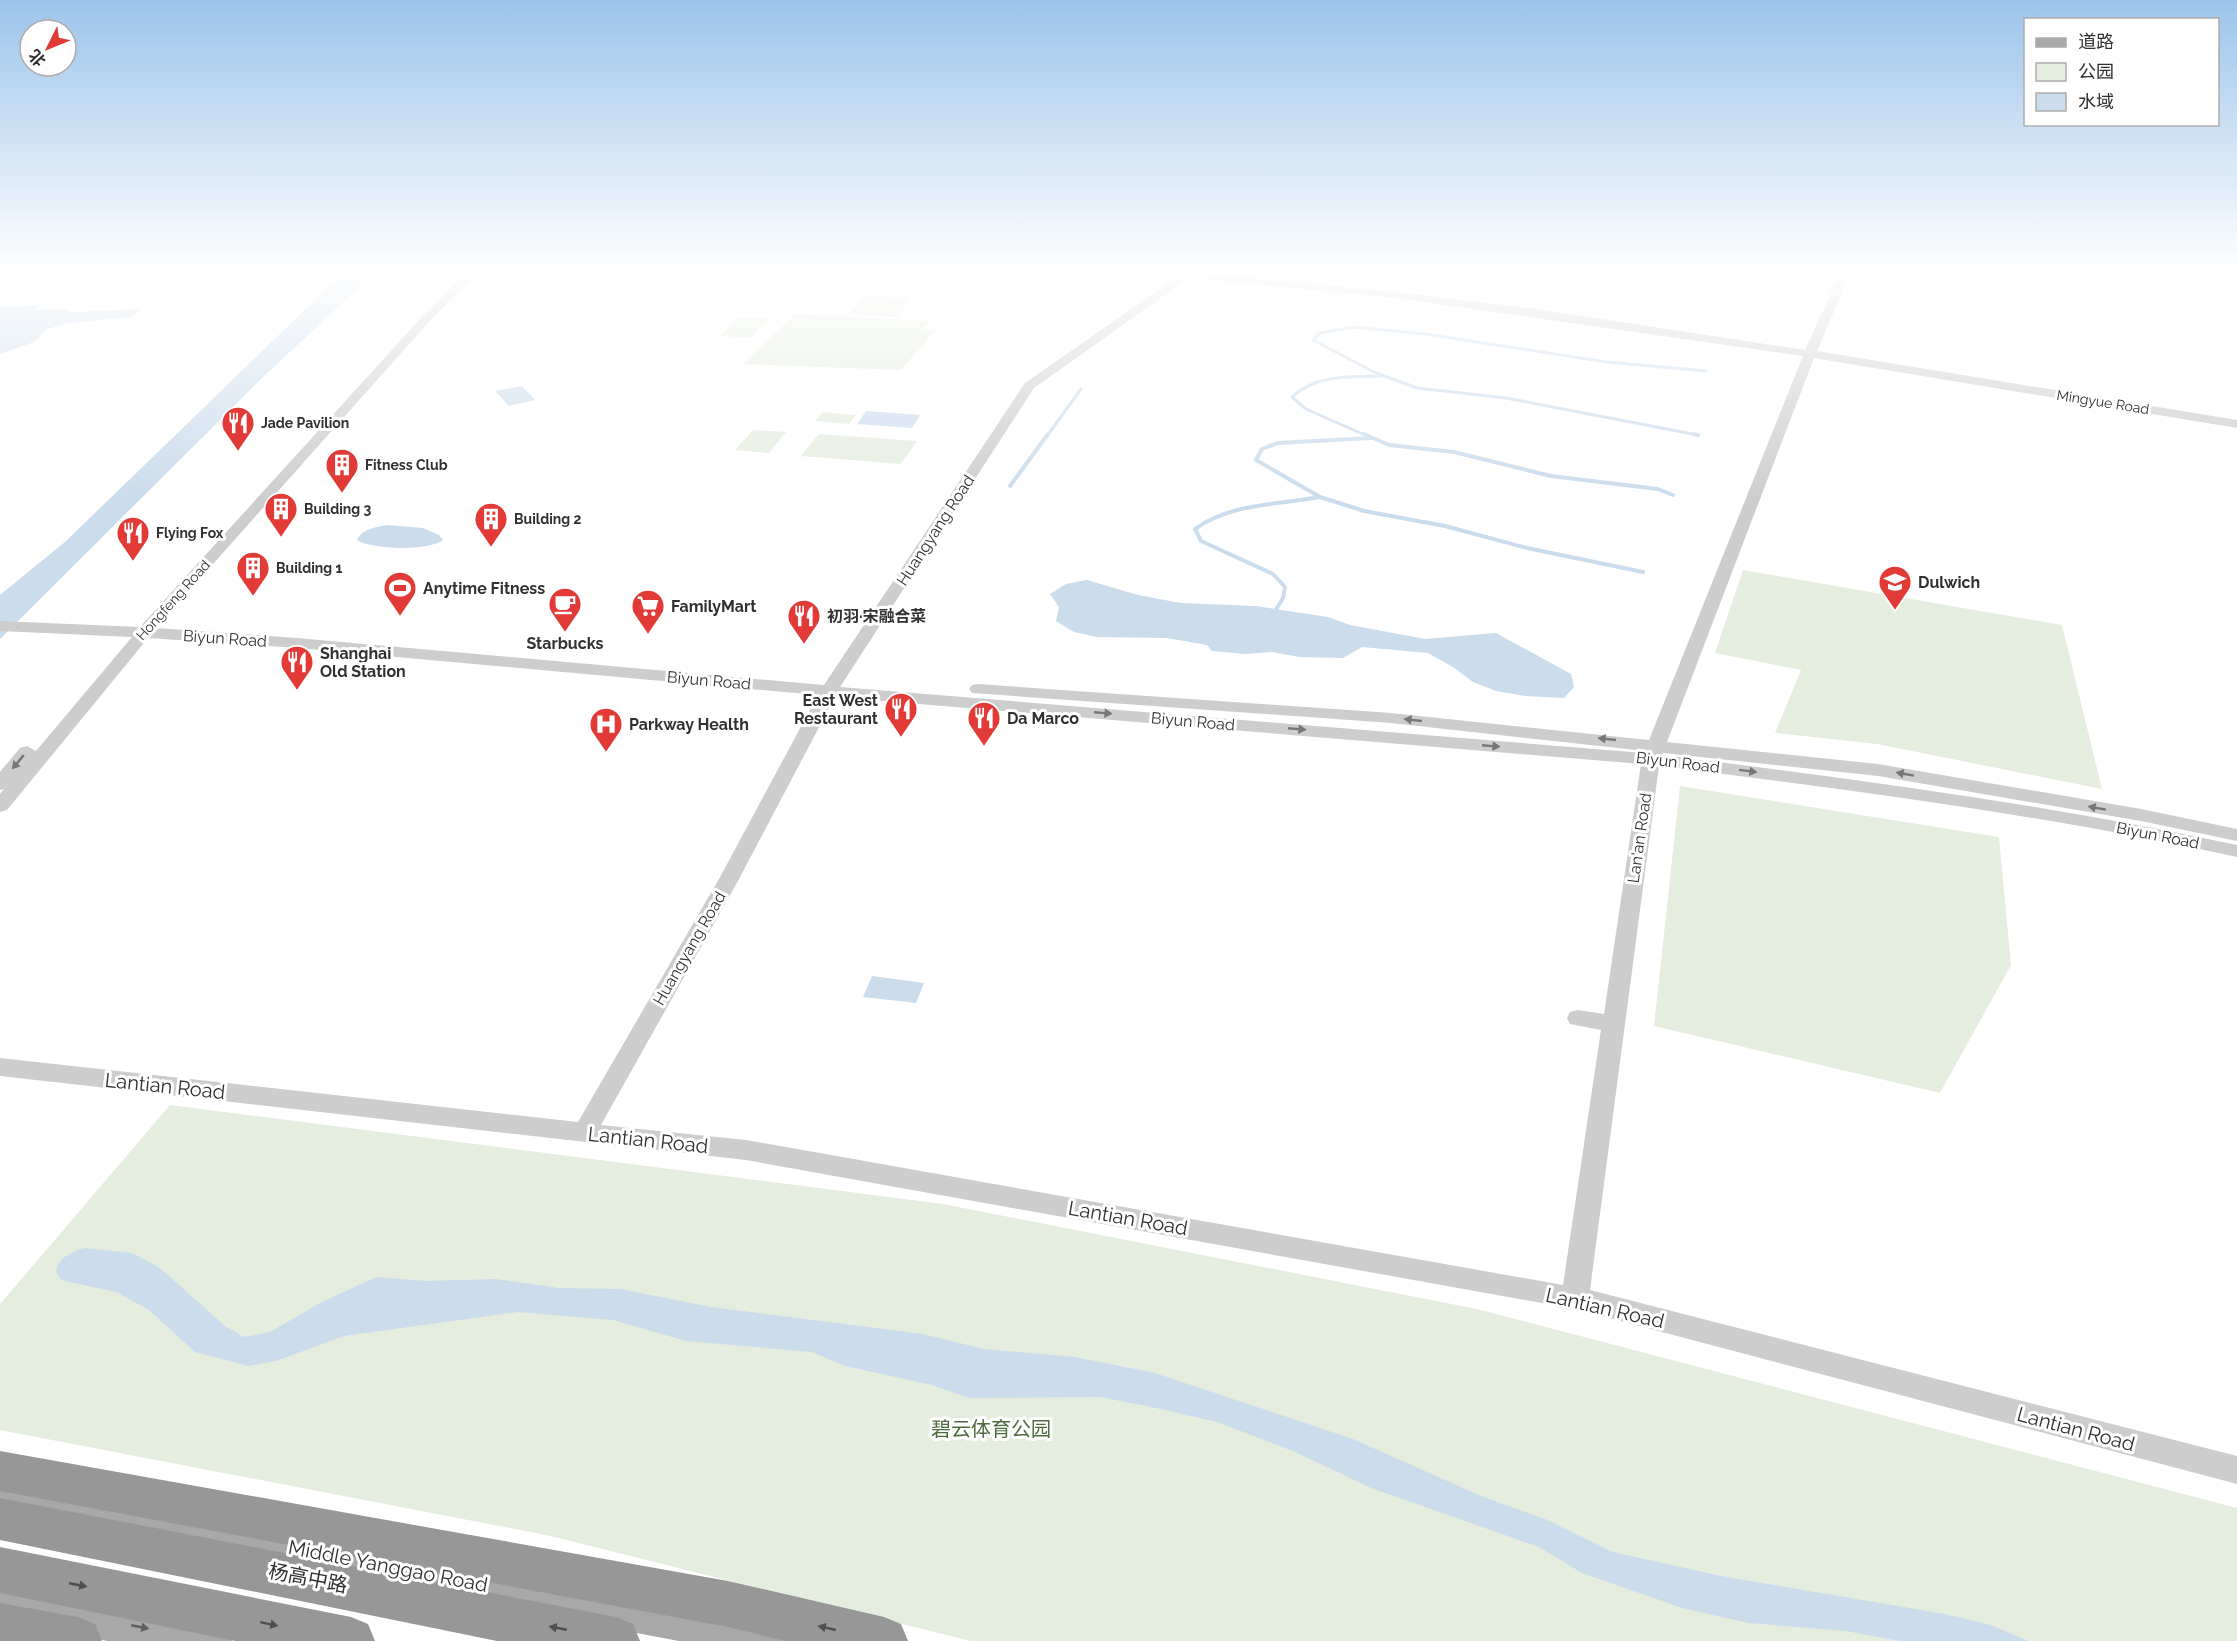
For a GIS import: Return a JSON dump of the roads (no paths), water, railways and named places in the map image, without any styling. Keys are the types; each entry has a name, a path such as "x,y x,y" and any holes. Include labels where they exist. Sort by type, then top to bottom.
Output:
{"highway":[{"path":"0,1471 728,1604 884,1641"},
{"name":"杨高中路","path":"0,1519 206,1557 616,1641"},
{"path":"0,1570 351,1641"},
{"path":"0,1627 78,1641"}],"main road":[{"name":"Middle Yanggao Road","path":"0,1494 728,1629 775,1641"},
{"path":"0,1598 212,1641"}],"street":[{"name":"Hongfeng Road","path":"0,784 392,346"},
{"name":"Hongfeng Road","path":"0,806 142,626 401,346"},
{"name":"Huangyang Road","path":"584,1133 729,879 833,685 1029,387 1088,346"},
{"name":"Mingyue Road","path":"1767,346 2237,417"},
{"name":"Lan'an Road","path":"1575,1298 1654,751 1814,346"},
{"name":"Mingyue Road","path":"1811,352 2237,424"},
{"path":"0,614 142,626"},
{"path":"0,626 142,626"},
{"name":"Biyun Road","path":"142,626 309,644 1878,770 2141,815 2237,836"},
{"name":"Biyun Road","path":"1654,751 2145,831 2237,851"},
{"path":"1578,1018 1613,1024"},
{"name":"Lantian Road","path":"0,1067 746,1150 1575,1298 2237,1470"}],"water":[{"path":"0,346 24,346 0,354"},
{"path":"268,346 297,346 0,639 0,595 65,542"},
{"path":"522,386 535,400 509,406 495,391"},
{"path":"866,411 920,415 912,428 857,424"},
{"path":"387,525 423,528 439,535 443,540 426,546 400,548 375,546 357,540 366,531"},
{"path":"1087,580 1138,595 1181,603 1256,606 1328,617 1350,625 1425,639 1496,633 1571,674 1574,687 1564,698 1525,696 1496,691 1473,682 1428,653 1362,647 1343,658 1299,657 1272,652 1245,654 1212,651 1207,645 1167,638 1097,637 1074,632 1056,621 1059,607 1050,594 1066,584"},
{"path":"872,976 924,983 916,1003 863,997"},
{"path":"84,1248 132,1253 160,1268 225,1326 244,1337 270,1332 320,1303 376,1277 427,1281 495,1279 559,1288 620,1289 711,1307 923,1334 984,1349 1075,1357 1155,1373 1353,1439 1481,1496 1545,1519 1613,1552 1726,1577 1945,1614 1991,1625 2028,1641 1900,1641 1846,1631 1749,1623 1682,1608 1582,1573 1539,1547 1371,1488 1293,1451 1217,1422 1100,1397 969,1398 932,1385 845,1366 812,1352 686,1341 613,1320 518,1312 344,1336 276,1361 248,1366 195,1352 149,1310 116,1292 61,1280 56,1272 62,1259"}],"waterway":[{"path":"1324,346 1374,372 1417,388 1506,398 1698,435 1693,434"},
{"path":"1500,346 1607,362 1706,371"},
{"path":"1367,436 1306,409 1292,397 1312,384 1334,378 1382,376"},
{"path":"1047,436 1081,389"},
{"path":"1010,486 1048,434"},
{"path":"1364,434 1389,445 1454,452 1551,476 1658,489 1673,495"},
{"path":"1320,497 1256,460 1262,449 1278,443 1371,438"},
{"path":"1275,611 1283,598 1285,587 1273,574 1201,541 1195,529 1209,520 1239,510 1320,497"},
{"path":"1320,497 1364,511 1445,526 1527,548 1643,572"}],"place":[{"name":"Jade Pavilion","path":"238,452"},
{"name":"Fitness Club","path":"342,494"},
{"name":"Building 3","path":"281,538"},
{"name":"Building 2","path":"491,548"},
{"name":"Flying Fox","path":"133,562"},
{"name":"Building 1","path":"253,597"},
{"name":"Dulwich","path":"1895,611"},
{"name":"Anytime Fitness","path":"400,617"},
{"name":"Starbucks","path":"565,633"},
{"name":"FamilyMart","path":"648,635"},
{"name":"初羽·宋融合菜","path":"804,645"},
{"name":"Shanghai Old Station","path":"297,691"},
{"name":"East West Restaurant","path":"901,738"},
{"name":"Da Marco","path":"984,747"},
{"name":"Parkway Health","path":"606,753"}],"park label":[{"name":"碧云体育公园","path":"991,1429"}]}
